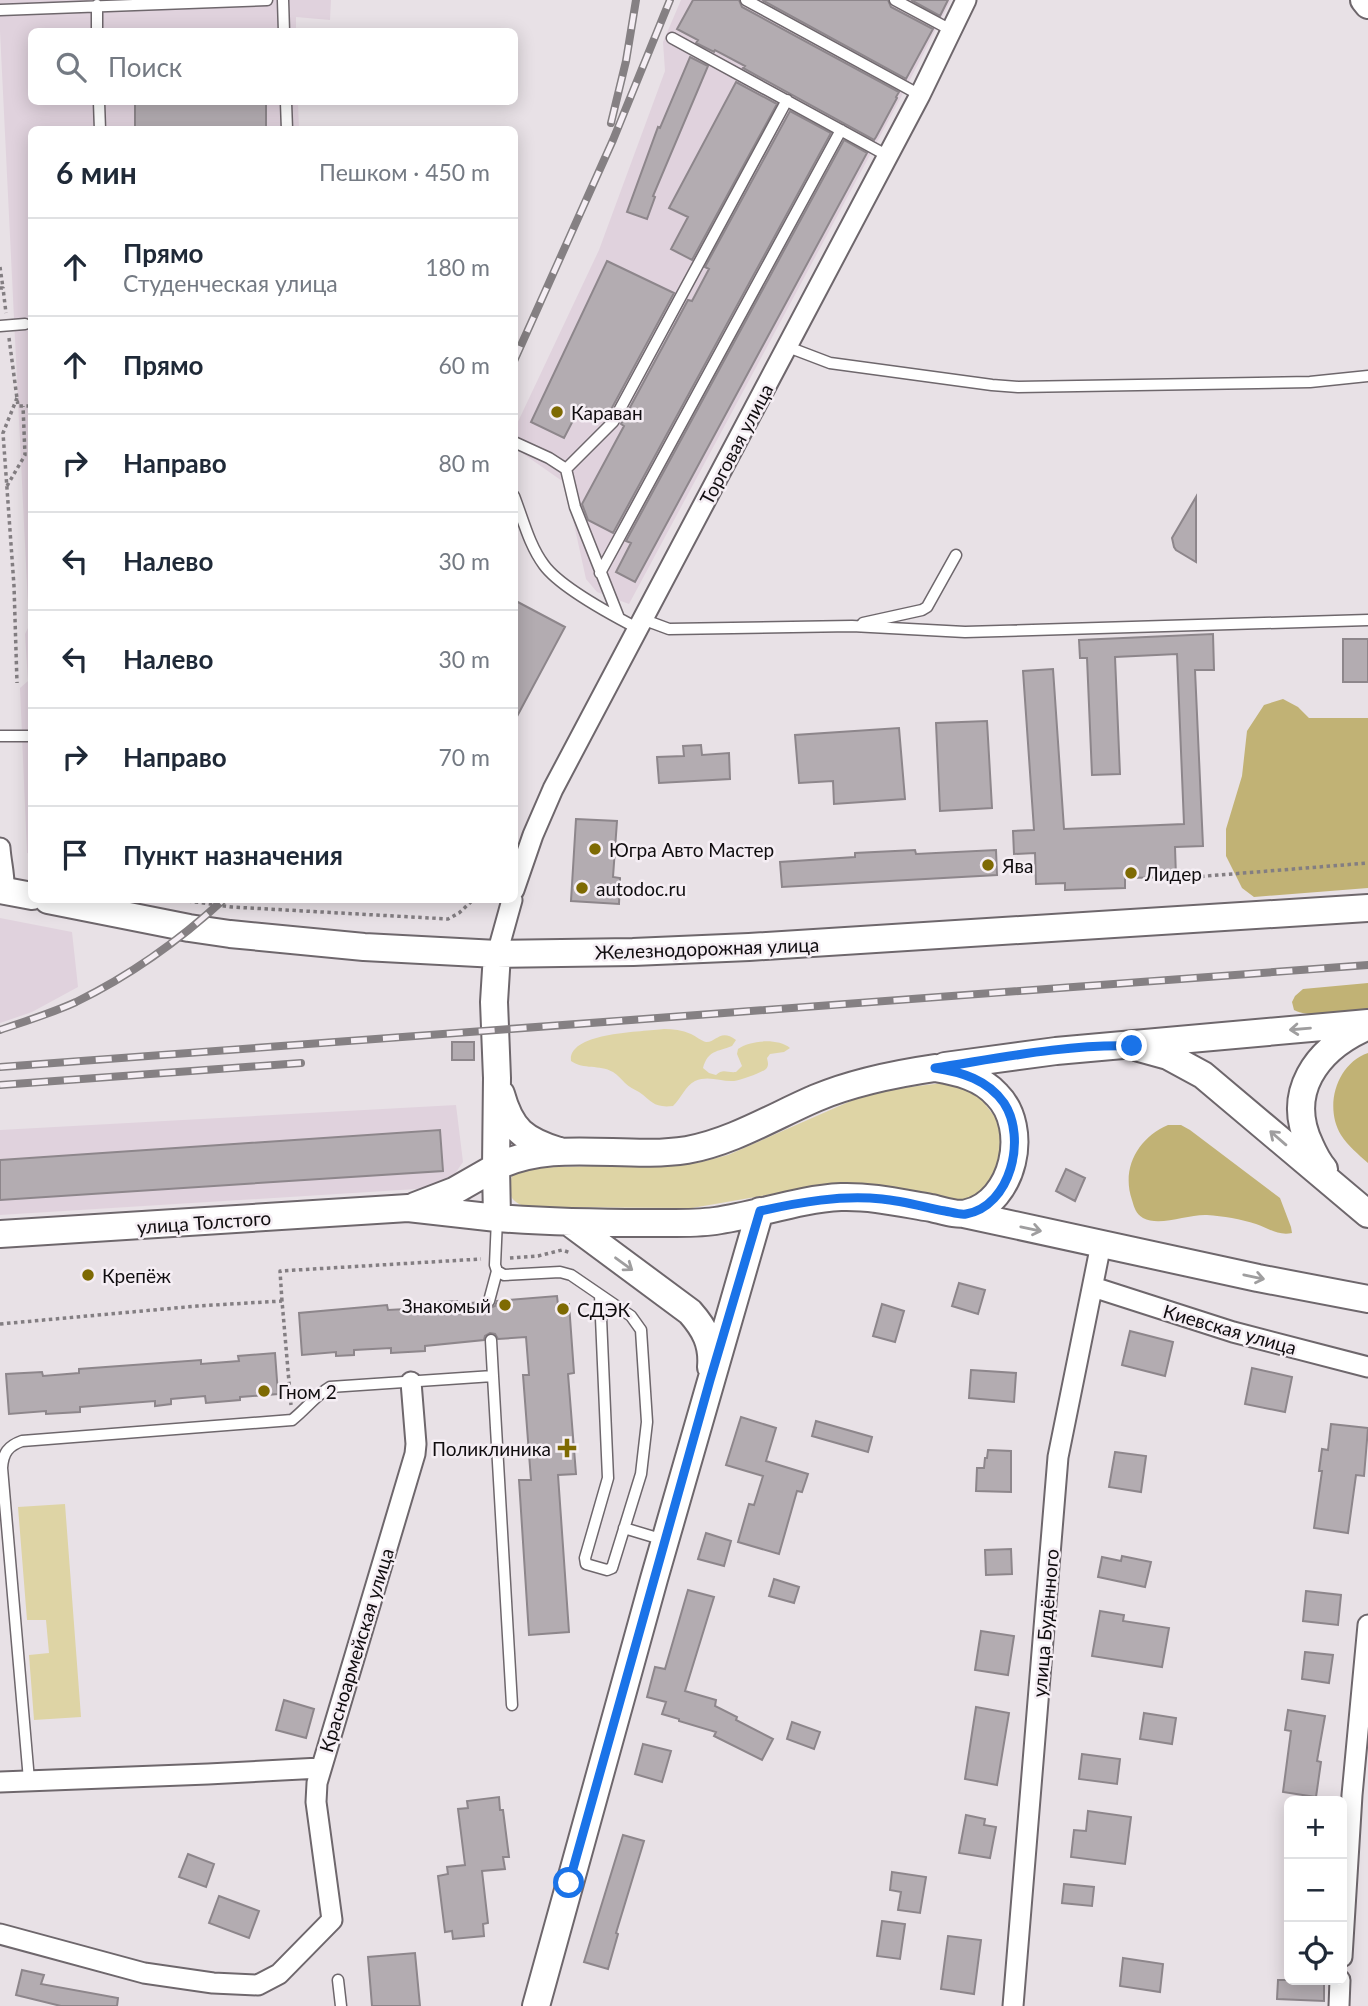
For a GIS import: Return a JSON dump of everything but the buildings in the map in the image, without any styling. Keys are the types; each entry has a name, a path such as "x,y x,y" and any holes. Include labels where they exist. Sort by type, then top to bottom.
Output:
{"street":[{"name":"Торговая улица","path":"518,879 542,812 920,95 966,0"},
{"path":"1364,0 1368,5"},
{"path":"0,848 1,866 5,875 2,890 28,895"},
{"name":"Железнодорожная улица","path":"63,903 189,928 242,935 364,947 497,954 749,947 1368,908"},
{"path":"497,1218 494,1002 497,954 511,903"},
{"path":"408,1208 454,1191 518,1158 564,1152 659,1152 708,1145 841,1088 893,1074 1111,1046 1368,1025"},
{"path":"1360,1208 1318,1163 1306,1136 1300,1112 1302,1093 1321,1058 1335,1044 1368,1025"},
{"path":"1111,1046 1149,1050 1185,1064 1203,1075 1360,1208"},
{"path":"935,1068 972,1077 988,1086 999,1097 1013,1121 1013,1153 1005,1182 989,1203 964,1214"},
{"path":"497,1078 506,1111 513,1123 537,1144 564,1152"},
{"path":"408,1208 570,1223 679,1223 715,1221 800,1202 841,1197 883,1199 1368,1299"},
{"name":"улица Толстого","path":"0,1234 408,1208"},
{"path":"536,2006 710,1380 760,1211"},
{"path":"570,1223 690,1312 709,1341 712,1356 710,1380"},
{"name":"улица Будённого","path":"1013,2006 1058,1457 1101,1244"},
{"name":"Киевская улица","path":"1093,1287 1233,1332 1368,1367"},
{"name":"Красноармейская улица","path":"0,1934 144,1973 213,1983 258,1985 279,1974 332,1920 316,1802 317,1783 415,1454 411,1382"},
{"path":"1344,1922 1352,1795 1368,1625"},
{"path":"0,1783 320,1768"},
{"path":"1339,2006 1340,1985"}],"lane":[{"path":"0,10 267,0"},
{"path":"283,0 284,28"},
{"path":"746,0 920,95"},
{"path":"895,0 951,30"},
{"path":"97,5 97,28"},
{"path":"672,38 888,156"},
{"path":"566,469 613,422 787,100"},
{"path":"99,105 100,126"},
{"path":"286,105 287,126"},
{"path":"600,573 841,130"},
{"path":"4,326 25,324"},
{"path":"788,347 830,363 1018,387 1310,382 1368,376"},
{"path":"518,444 566,469 575,507 619,618"},
{"path":"518,507 532,545 544,566 564,585 619,618 669,629 852,626 965,632 1368,620"},
{"path":"852,626 927,607 956,555"},
{"path":"0,736 28,736"},
{"path":"489,1301 497,1271 497,1218"},
{"path":"497,1271 504,1275 560,1272 571,1275 631,1315 641,1330 647,1422 641,1474 612,1567 607,1570 586,1564 584,1558 608,1478 600,1295"},
{"path":"491,1340 512,1705"},
{"path":"29,1780 2,1468 3,1455 12,1445 22,1441 292,1420 330,1387 493,1376"},
{"path":"624,1528 665,1540"},
{"path":"338,1980 341,2006"}],"path":[{"path":"0,267 4,326 18,406 28,406"},
{"path":"17,398 3,433 14,586 17,683"},
{"path":"6,488 25,455 23,406"},
{"path":"1194,877 1368,863"},
{"path":"203,903 448,919 470,903"},
{"path":"292,1420 280,1270 538,1256 562,1250 579,1260"},
{"path":"0,1324 282,1301"}],"shaded area":[{"path":"0,0 331,0 330,20 296,17 296,28 28,28 28,105 298,105 299,126 28,126 28,605"},
{"path":"681,0 951,0 629,604 597,592 586,579 565,483 518,450 518,422 599,250 665,71 663,42"},
{"path":"28,628 28,681 25,634"},
{"path":"28,681 28,853 27,853 20,688"},
{"path":"1283,699 1298,707 1309,718 1368,718 1368,888 1254,897 1242,888 1226,856 1226,829 1242,776 1247,731 1264,705"},
{"path":"0,918 72,932 78,987 32,1012 0,1023"},
{"path":"1368,983 1368,1011 1320,1015 1294,1010 1292,1002 1303,989"},
{"path":"664,1029 684,1032 706,1042 726,1035 736,1040 732,1046 714,1052 708,1058 703,1068 716,1075 723,1071 736,1072 742,1066 737,1054 738,1049 743,1046 764,1041 790,1048 784,1052 770,1054 766,1069 746,1078 734,1081 695,1081 673,1106 654,1104 613,1072 571,1061 573,1051 593,1039"},
{"path":"1368,1053 1368,1163 1341,1135 1336,1124 1334,1100 1341,1076 1357,1059"},
{"path":"944,1083 978,1095 998,1121 1001,1142 997,1168 987,1187 967,1199 891,1187 857,1185 801,1189 692,1208 528,1207 516,1202 511,1195 513,1173 525,1168 697,1163 728,1155 853,1100 892,1089"},
{"path":"456,1105 463,1162 452,1178 432,1188 0,1215 0,1130"},
{"path":"1168,1125 1181,1125 1190,1130 1280,1198 1292,1233 1278,1233 1250,1222 1219,1216 1199,1215 1166,1221 1143,1218 1135,1208 1129,1188 1131,1166 1135,1155 1148,1138"},
{"path":"65,1504 81,1717 34,1720 29,1655 49,1653 46,1620 27,1620 18,1507"}],"railway":[{"path":"611,123 626,61 636,0"},
{"path":"518,352 613,140 670,0"},
{"path":"0,1030 67,1006 96,992 172,943 219,903"},
{"path":"0,1067 1368,965"},
{"path":"0,1085 301,1063"}],"place":[{"name":"Караван","path":"557,412"},
{"name":"Югра Авто Мастер","path":"595,849"},
{"name":"Ява","path":"988,865"},
{"name":"Лидер","path":"1131,873"},
{"name":"autodoc.ru","path":"582,888"},
{"name":"Крепёж","path":"88,1275"},
{"name":"Знакомый","path":"505,1305"},
{"name":"СДЭК","path":"563,1309"},
{"name":"Гном 2","path":"264,1391"},
{"name":"Поликлиника","path":"567,1448"}],"route":[{"path":"569,1883 760,1211 841,1197 883,1199 964,1214 981,1208 997,1195 1011,1166 1013,1121 1007,1108 988,1086 972,1077 935,1068 1056,1051 1132,1046"}]}
